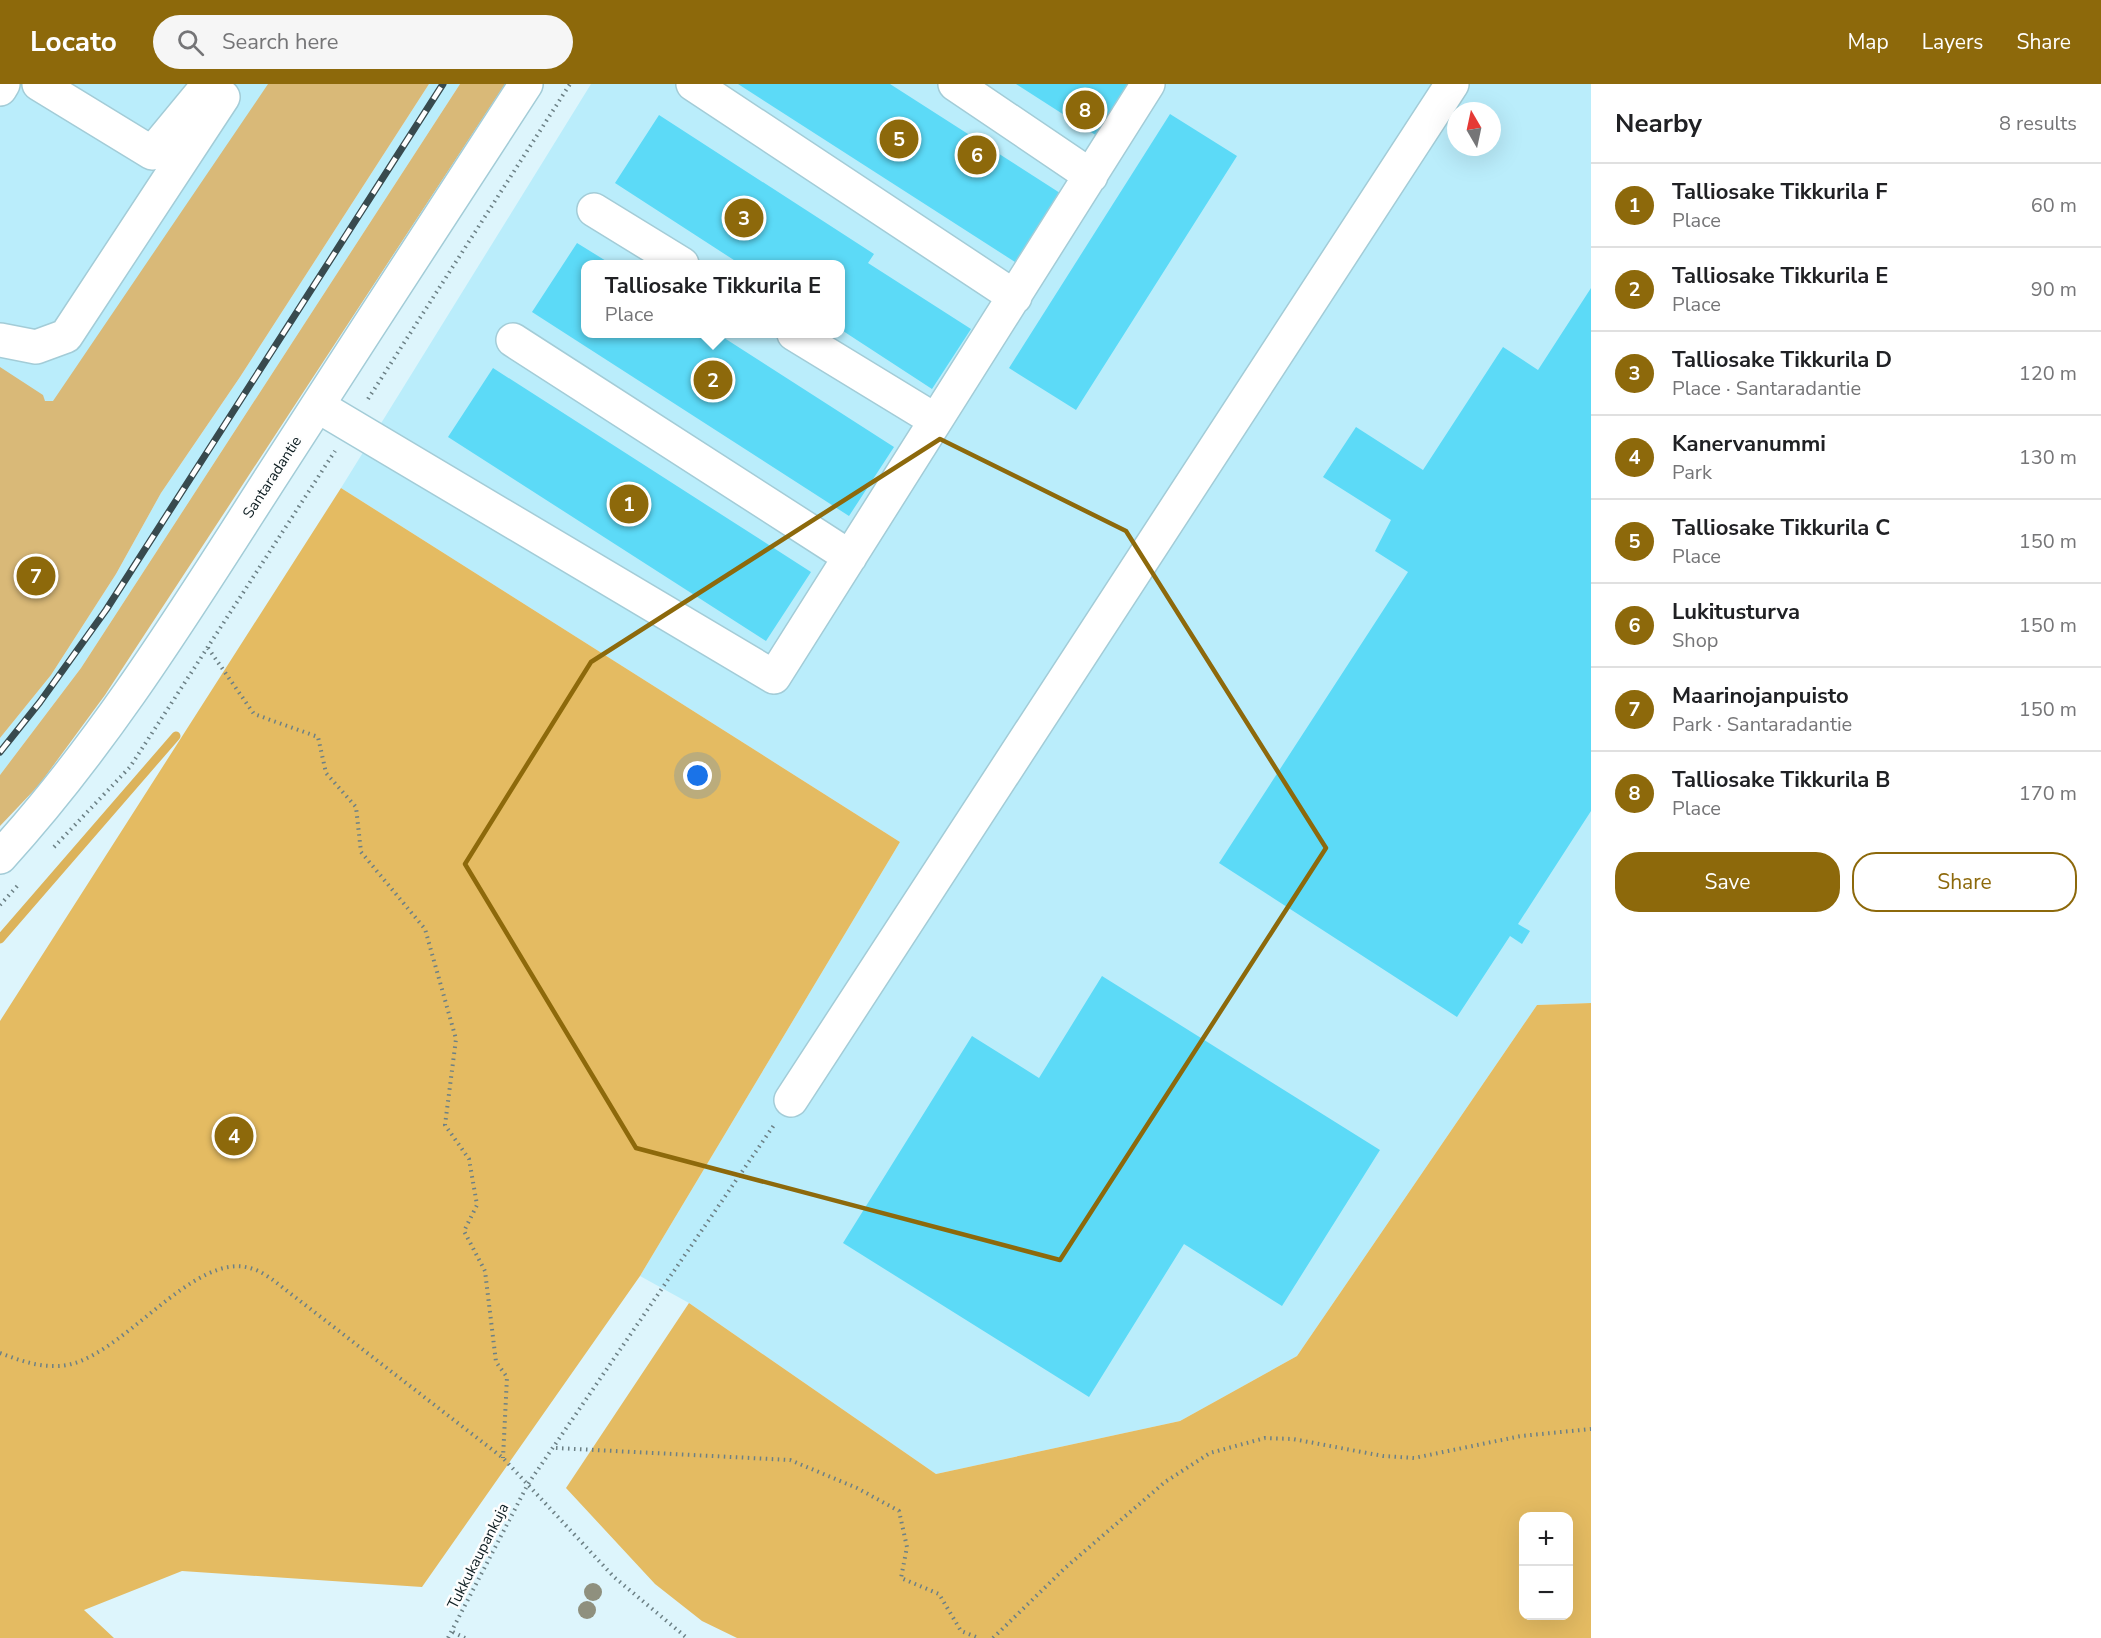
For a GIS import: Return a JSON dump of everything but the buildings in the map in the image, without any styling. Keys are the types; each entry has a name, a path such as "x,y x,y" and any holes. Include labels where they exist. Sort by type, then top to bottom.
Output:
{"street":[{"path":"0,89 3,84"},
{"path":"39,84 152,153 216,91"},
{"name":"Santaradantie","path":"0,857 40,814 102,735 189,606 525,84"},
{"path":"693,84 1015,297"},
{"path":"955,84 1091,176"},
{"path":"318,406 774,677 1148,84"},
{"path":"791,1100 1452,84"},
{"path":"0,340 36,347 66,336 216,91"},
{"path":"594,210 675,260"},
{"path":"802,338 935,420"},
{"path":"513,340 850,557"}],"path":[{"path":"49,853 130,767 570,84"},
{"path":"208,648 254,714 318,737 326,773 356,807 361,852 425,929 456,1039 445,1125 469,1159 477,1205 464,1231 484,1271 496,1362 507,1377 503,1458"},
{"path":"0,905 24,879"},
{"name":"Tukkukaupankuja","path":"448,1638 528,1484 555,1448 791,1100"},
{"path":"0,1353 29,1364 59,1367 90,1358 197,1279 227,1268 252,1268 273,1280 503,1458 614,1577 687,1638"},
{"path":"993,1638 1065,1568 1165,1482 1210,1453 1265,1438 1293,1439 1383,1456 1414,1458 1521,1436 1591,1429"},
{"path":"555,1448 790,1460 857,1488 899,1511 907,1547 901,1578 939,1594 962,1631 979,1638"},
{"path":"453,1632 465,1638"}],"highlighted area":[{"path":"940,439 1126,531 1326,848 1060,1260 636,1148 465,864 591,662"}],"shaded area":[{"path":"0,84 288,84 47,433 0,401"},
{"path":"268,84 429,84 240,377 161,493 116,574 51,675 0,738 0,367 43,395 45,401 53,401"},
{"path":"429,84 460,84 81,668 0,775 0,738 51,675 116,574 161,493 240,377"},
{"path":"460,84 505,84 105,695 39,785 0,826 0,775 81,668"},
{"path":"591,84 1591,84 1591,1003 1537,1005 1297,1356 1180,1421 936,1474 689,1303 640,1276 900,842 341,488"},
{"path":"341,488 900,842 640,1276 422,1587 182,1571 84,1610 114,1638 0,1638 0,1021"},
{"path":"1591,1003 1591,1638 737,1638 702,1621 655,1584 566,1488 689,1303 936,1474 1180,1421 1297,1356 1537,1005"}],"waterway":[{"path":"0,939 176,736"}],"railway":[{"path":"0,752 40,702 106,610 443,84"}],"place":[{"name":"Talliosake Tikkurila B","path":"1085,110"},
{"name":"Talliosake Tikkurila C","path":"899,139"},
{"name":"Lukitusturva","path":"977,155"},
{"name":"Talliosake Tikkurila D","path":"744,218"},
{"name":"Talliosake Tikkurila E","path":"713,380"},
{"name":"Talliosake Tikkurila F","path":"629,504"},
{"name":"Maarinojanpuisto","path":"36,576"},
{"name":"Kanervanummi","path":"234,1136"}]}
